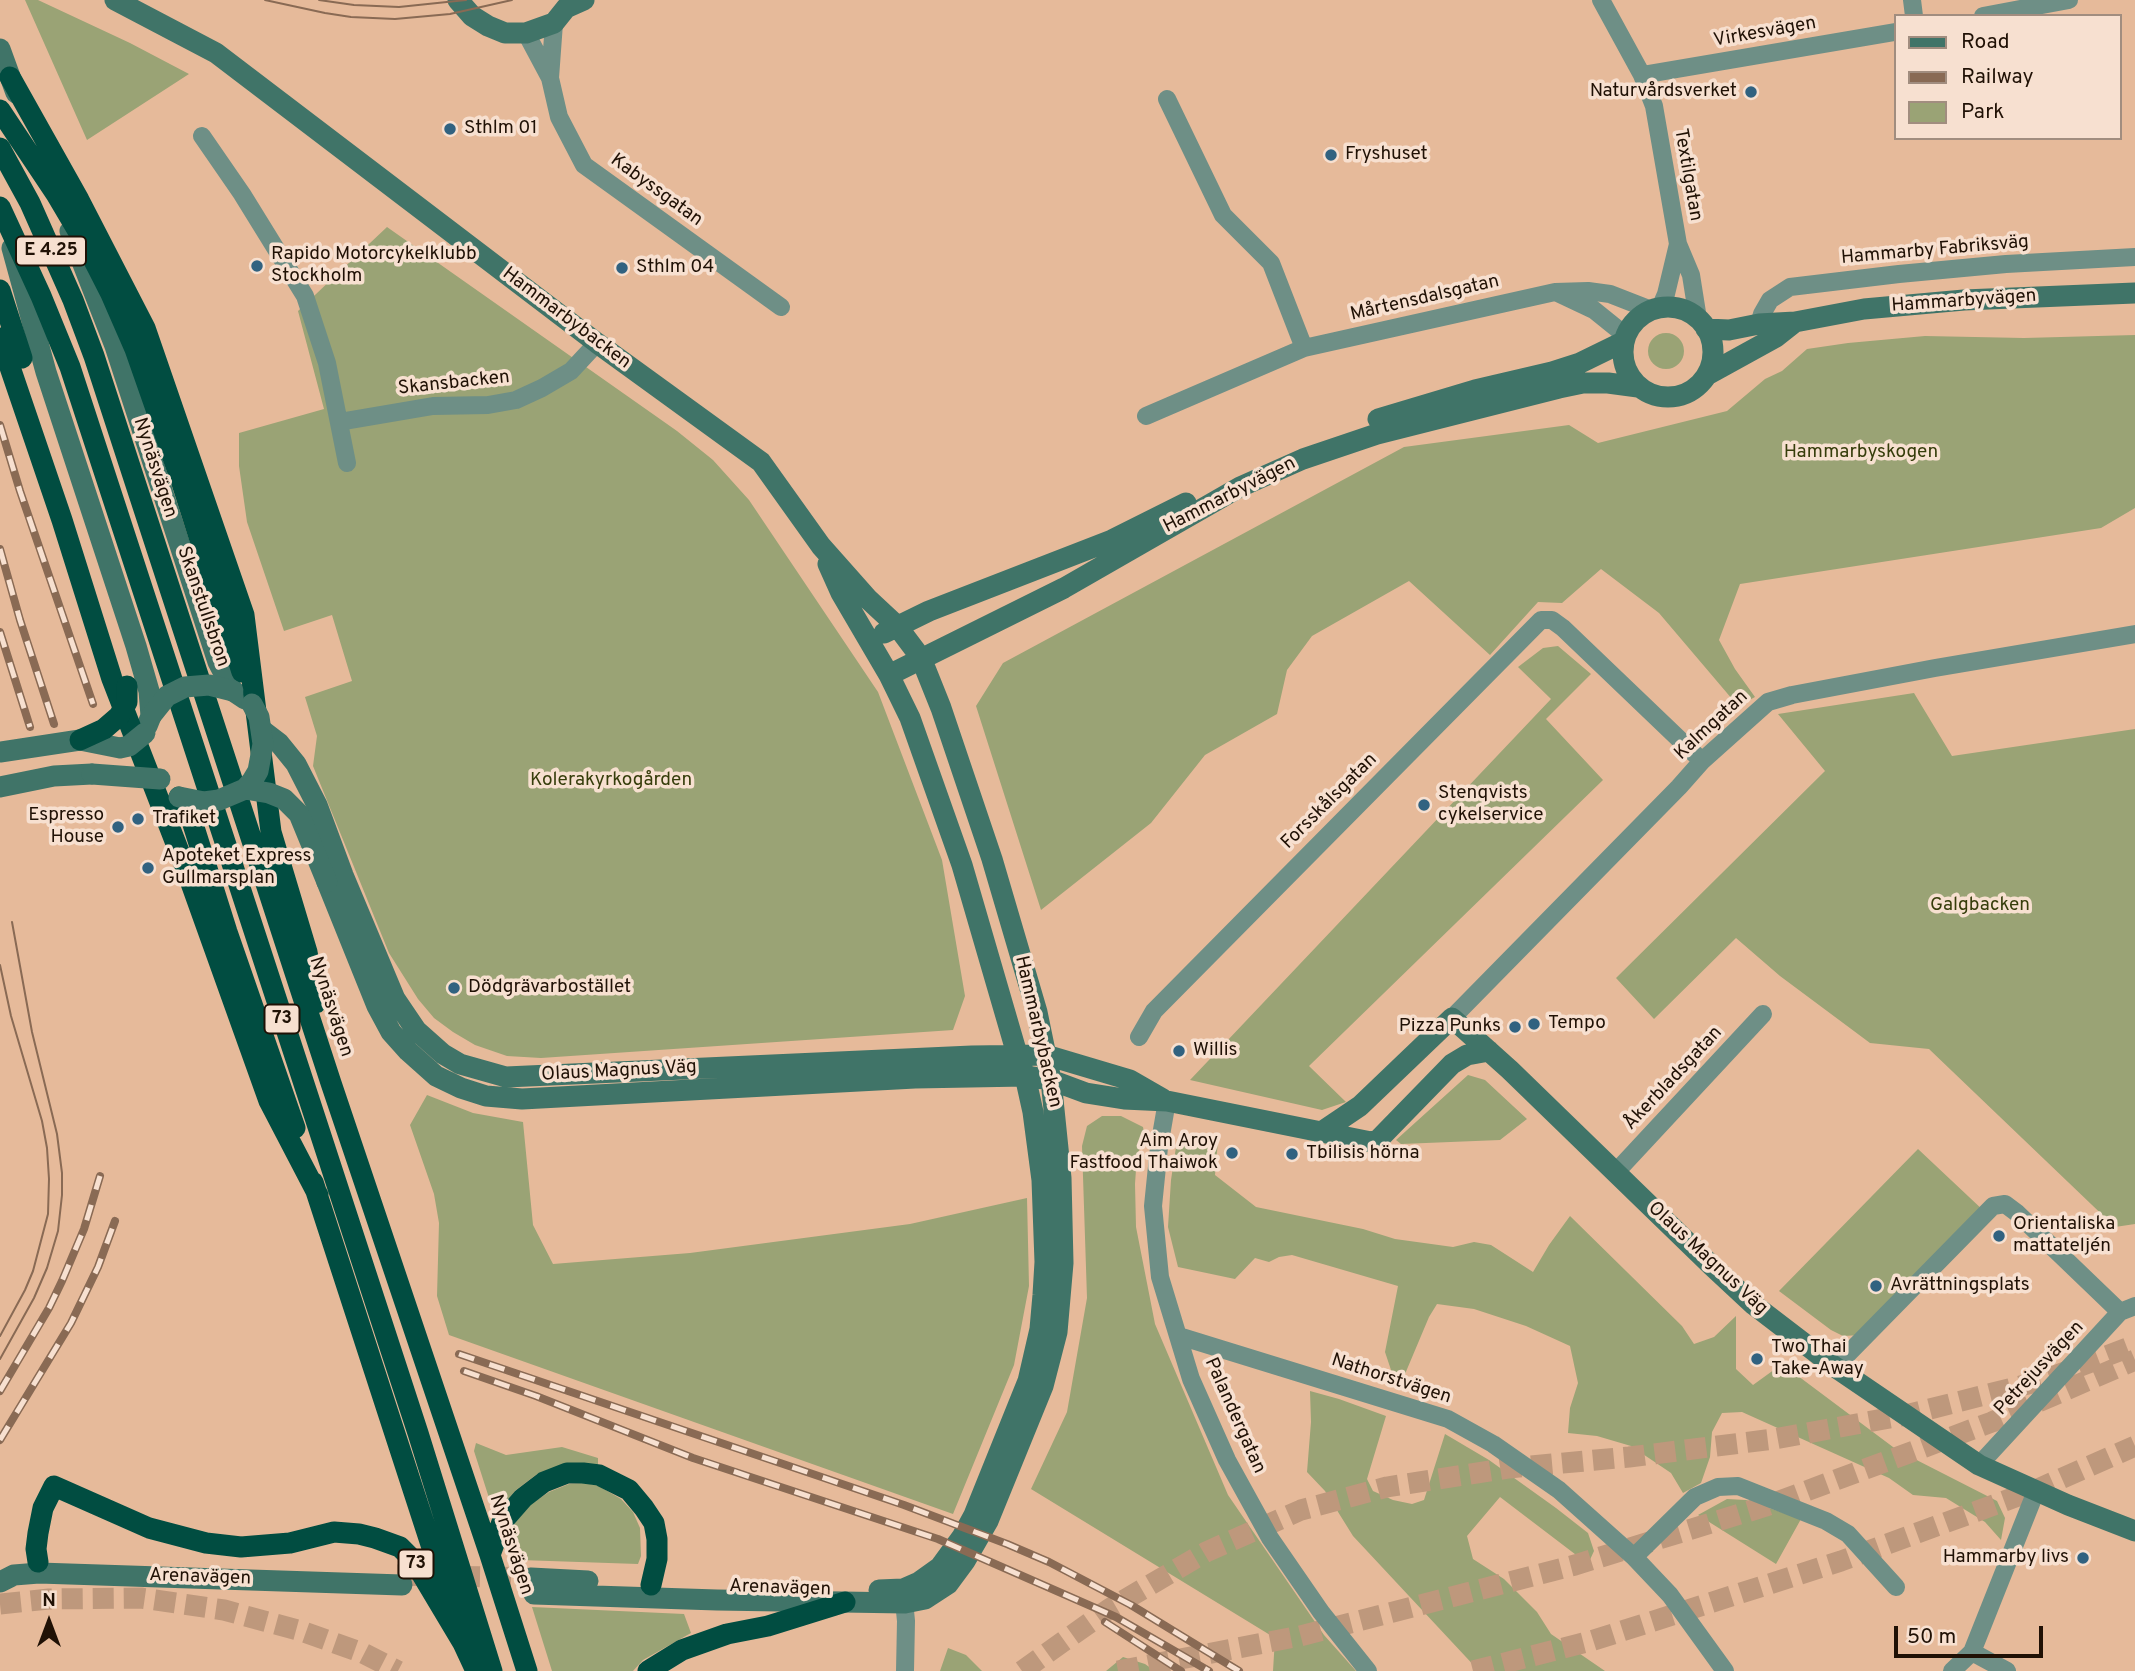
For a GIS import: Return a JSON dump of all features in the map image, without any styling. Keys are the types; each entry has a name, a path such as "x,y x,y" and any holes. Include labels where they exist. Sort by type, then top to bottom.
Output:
{"highway":[{"path":"10,77 79,200 145,328 244,615 271,832 307,952 331,1083"},
{"path":"0,110 85,243 135,349 182,483 252,704"},
{"name":"E 4.25","path":"0,148 30,203 73,300 94,356"},
{"name":"E 4.25","path":"0,205 70,367"},
{"path":"0,290 127,686 127,702 119,716 104,729 80,740"},
{"path":"0,338 62,520 112,679 187,872 269,1101 318,1195"},
{"name":"Nynäsvägen","path":"94,356 331,1083 527,1671"},
{"name":"73","path":"70,367 418,1433 492,1671"},
{"path":"178,797 192,821 227,932 318,1195 463,1643 475,1671"},
{"path":"490,1555 502,1522 523,1497 544,1482 567,1473 598,1475 629,1490 644,1507 653,1523 657,1539 657,1559 651,1585"},
{"name":"73","path":"38,1568 38,1533 43,1508 54,1486 149,1528 206,1543 241,1547 290,1544 334,1532 359,1534 400,1547 414,1561 463,1643"},
{"path":"648,1671 682,1650 727,1634 768,1626 845,1602"}],"main road":[{"name":"Hammarbybacken","path":"115,0 216,52 597,344 761,462 821,545 868,599 897,626 921,658 941,708 992,859 1037,1012 1051,1080 1061,1178 1063,1263 1057,1332 1043,1386 988,1521 965,1561 947,1584 925,1599 904,1596"},
{"path":"458,0 472,16 505,33 526,33 568,8"},
{"name":"Skanstullsbron","path":"0,49 115,346 218,662 233,691"},
{"path":"0,205 46,372 149,691 148,724 150,758 160,779 178,797 204,802 219,800 245,789 258,771 263,744 259,717 252,704 233,691 209,685 185,687 167,696 148,724 129,746 120,748 80,740 0,752"},
{"name":"Hammarbyvägen","path":"870,641 940,606 1112,540 1302,447 1372,421 1475,390 1580,363 1624,339 1631,324 1640,316 1656,309 1673,307 1686,311 1702,323 1729,331 1864,309 1964,300 2135,293"},
{"name":"Hammarbyvägen","path":"889,675 1065,588 1240,487 1303,459 1377,434 1583,383 1638,387 1662,398 1676,397 1688,393 1707,375 1776,337 1795,322"},
{"path":"1702,323 1711,340 1713,351 1707,375"},
{"path":"1624,339 1624,367 1638,387"},
{"name":"Hammarbybacken","path":"821,545 841,593 889,675 910,718 962,865 1025,1076 1042,1180 1045,1262 1040,1329 1028,1381 974,1515 962,1537 940,1567 904,1596"},
{"name":"Olaus Magnus Väg","path":"262,730 279,743 296,764 317,805 335,879 377,1006 391,1032 436,1076 486,1096 522,1099 902,1079 1025,1076 1051,1080 1086,1093 1124,1099 1167,1101 1371,1142 1378,1140 1452,1065 1467,1055 1489,1051"},
{"path":"0,787 54,776 92,774 160,779"},
{"name":"Olaus Magnus Väg","path":"245,789 284,799 299,814 395,999 416,1030 443,1055 460,1065 506,1077 1046,1055 1129,1080 1167,1101"},
{"path":"1320,1133 1360,1106 1452,1018"},
{"name":"Olaus Magnus Väg","path":"1452,1018 1754,1305 1835,1367 1979,1465 2135,1531"},
{"name":"Arenavägen","path":"0,1567 13,1562 38,1568 400,1580"},
{"name":"Arenavägen","path":"0,1582 38,1568"},
{"name":"Arenavägen","path":"651,1585 864,1591 904,1596 845,1602 717,1600 532,1586 651,1585"}],"street":[{"name":"Textilgatan","path":"1601,0 1642,75 1654,106 1678,244 1692,275 1702,323"},
{"path":"1994,14 2069,0"},
{"name":"Kabyssgatan","path":"550,78 568,8"},
{"name":"Virkesvägen","path":"1642,75 1894,32"},
{"name":"Kabyssgatan","path":"526,33 550,78 559,117 584,165 781,307"},
{"path":"1167,99 1223,215 1271,263 1304,348"},
{"path":"202,136 242,194 305,296 327,363 346,463"},
{"name":"Textilgatan","path":"1656,309 1667,294 1678,244"},
{"name":"Hammarby Fabriksväg","path":"1759,324 1770,300 1790,287 1979,267 2135,257"},
{"name":"Mårtensdalsgatan","path":"1146,416 1304,348 1555,292 1588,291 1611,294 1656,309"},
{"path":"1555,292 1594,310 1624,339"},
{"name":"Skansbacken","path":"339,422 433,406 488,405 516,400 571,371 597,344"},
{"name":"Forsskålsgatan","path":"1139,1037 1154,1011 1541,620 1552,620 1563,628 1702,761"},
{"name":"Kalmgatan","path":"1452,1018 1702,761 1768,702 1935,668 2135,634"},
{"name":"Åkerbladsgatan","path":"1616,1172 1763,1014"},
{"name":"Palandergatan","path":"1167,1101 1153,1206 1160,1276 1191,1379 1222,1449 1270,1538 1321,1612 1368,1671"},
{"path":"1835,1367 1993,1206 2005,1204 2017,1213 2127,1309"},
{"name":"Petrejusvägen","path":"1979,1465 2127,1309"},
{"name":"Nathorstvägen","path":"1179,1336 1448,1419 1515,1458 1559,1490 1634,1557 1670,1595 1725,1671"},
{"path":"1634,1557 1695,1497 1718,1487 1738,1486 1826,1521 1848,1534 1896,1587"},
{"path":"1952,1671 1972,1652 2036,1491"},
{"path":"904,1596 905,1671"},
{"path":"1972,1652 2007,1671"}],"green space":[{"path":"25,0 38,0 189,74 87,140"},
{"name":"Kolerakyrkogården","path":"387,227 677,431 713,460 749,500 878,692 942,860 965,996 953,1030 541,1058 507,1056 475,1045 434,1018 418,999 389,953 313,766 317,736 305,697 352,681 332,615 284,631 247,522 239,466 239,433 324,409 298,311"},
{"path":"1666,333 1679,338 1684,351 1679,364 1666,369 1653,364 1648,351 1653,338"},
{"name":"Hammarbyskogen","path":"2135,335 2135,508 2101,528 1740,584 1719,640 1755,697 1738,706 1659,613 1601,569 1562,603 1538,602 1490,655 1409,581 1312,636 1287,670 1277,714 1205,755 1151,823 1041,910 976,706 1003,663 1404,447 1569,425 1598,443 1727,411 1807,349 1925,336 2024,338"},
{"path":"1558,646 1591,674 1546,719 1603,780 1309,1066 1346,1102 1322,1110 1190,1080 1551,699 1518,667 1543,648"},
{"name":"Galgbacken","path":"1914,693 1952,756 2135,729 2135,1224 2115,1227 1929,1049 1870,1043 1780,976 1736,938 1654,1019 1616,978 1825,771 1778,714"},
{"path":"1468,1075 1485,1080 1527,1119 1500,1140 1401,1144 1396,1140"},
{"path":"427,1095 473,1113 523,1122 533,1225 553,1264 690,1253 910,1224 1027,1198 1029,1286 1014,1365 953,1514 449,1335 437,1296 439,1223 434,1194 410,1125"},
{"path":"1102,1116 1121,1116 1143,1127 1145,1138 1137,1155 1136,1227 1155,1324 1228,1495 1324,1635 1356,1671 1273,1671 1275,1638 1031,1489 1067,1412 1087,1298 1082,1146 1087,1126"},
{"path":"1194,1137 1218,1141 1215,1175 1256,1207 1363,1229 1395,1239 1453,1247 1474,1242 1491,1245 1533,1272 1570,1216 1682,1326 1694,1344 1714,1337 1736,1316 1736,1369 1753,1385 1782,1364 1897,1450 1997,1501 2005,1518 2001,1540 1985,1522 1946,1498 1913,1495 1889,1478 1742,1412 1722,1413 1712,1432 1710,1457 1701,1483 1683,1493 1671,1473 1631,1446 1597,1436 1568,1433 1570,1408 1578,1383 1570,1346 1526,1326 1474,1309 1437,1304 1405,1374 1392,1373 1385,1352 1398,1286 1292,1255 1269,1262 1255,1258 1235,1279 1178,1267 1168,1227 1171,1180 1176,1147"},
{"path":"1918,1149 1985,1212 1861,1335 1843,1336 1779,1291"},
{"path":"1310,1391 1386,1416 1367,1479 1373,1491 1393,1500 1412,1504 1424,1500 1445,1434 1489,1460 1588,1533 1594,1551 1588,1564 1500,1497 1467,1536 1473,1559 1504,1579 1537,1612 1551,1634 1605,1671 1479,1671 1353,1536 1325,1491 1307,1472 1311,1422"},
{"path":"476,1443 506,1455 562,1447 598,1458 598,1465 537,1474 516,1490 498,1510 490,1501 474,1451"},
{"path":"569,1484 597,1485 621,1499 633,1512 640,1528 641,1556 638,1564 520,1560 513,1538 514,1524 531,1504 549,1492"},
{"path":"1727,1499 1746,1500 1801,1519 1776,1564 1698,1515"},
{"path":"532,1607 684,1614 691,1633 643,1660 633,1671 552,1671"},
{"path":"948,1648 966,1655 982,1671 940,1671"},
{"path":"1123,1657 1145,1664 1155,1671 1106,1671"}],"tunnel":[{"path":"1022,1671 1109,1609 1206,1552 1301,1510 1387,1487 1509,1468 1629,1457 1774,1439 1906,1415 2044,1380 2135,1345"},
{"path":"1118,1671 1300,1636 1575,1565 1766,1506 1992,1422 2135,1360"},
{"path":"1473,1671 1591,1641 1841,1561 2040,1488 2135,1446"},
{"path":"397,1575 531,1578"},
{"path":"0,1604 49,1599 141,1598 224,1610 301,1631 363,1653 398,1671"}],"tram line":[{"path":"265,0 351,17 395,19 450,14 512,0"},
{"path":"319,0 399,7 466,0"},
{"path":"0,1359 34,1298 47,1268 58,1231 62,1195 57,1134 32,1032 12,922"},
{"path":"0,965 11,1016 42,1121 49,1179 48,1214 33,1271 0,1336"}],"railway":[{"path":"0,425 93,704"},
{"path":"0,549 54,724"},
{"path":"0,632 30,727"},
{"path":"0,1391 62,1281 84,1229 100,1176"},
{"path":"0,1440 71,1323 98,1267 115,1221"},
{"path":"459,1354 904,1505 1007,1544 1049,1562 1131,1605 1239,1671"},
{"path":"464,1371 536,1396 693,1458 938,1539 1116,1617 1209,1671"},
{"path":"1105,1622 1181,1671"}],"place":[{"name":"Naturvårdsverket","path":"1751,92"},
{"name":"Sthlm 01","path":"450,129"},
{"name":"Fryshuset","path":"1331,155"},
{"name":"Rapido Motorcykelklubb Stockholm","path":"257,266"},
{"name":"Sthlm 04","path":"622,268"},
{"name":"Stenqvists cykelservice","path":"1424,805"},
{"name":"Trafiket","path":"138,819"},
{"name":"Espresso House","path":"118,827"},
{"name":"Apoteket Express Gullmarsplan","path":"148,868"},
{"name":"Dödgrävarbostället","path":"454,988"},
{"name":"Tempo","path":"1534,1024"},
{"name":"Pizza Punks","path":"1515,1027"},
{"name":"Willis","path":"1179,1051"},
{"name":"Aim Aroy Fastfood Thaiwok","path":"1232,1153"},
{"name":"Tbilisis hörna","path":"1292,1154"},
{"name":"Orientaliska mattateljén","path":"1999,1236"},
{"name":"Avrättningsplats","path":"1876,1286"},
{"name":"Two Thai Take-Away","path":"1757,1359"},
{"name":"Hammarby livs","path":"2083,1558"}]}
